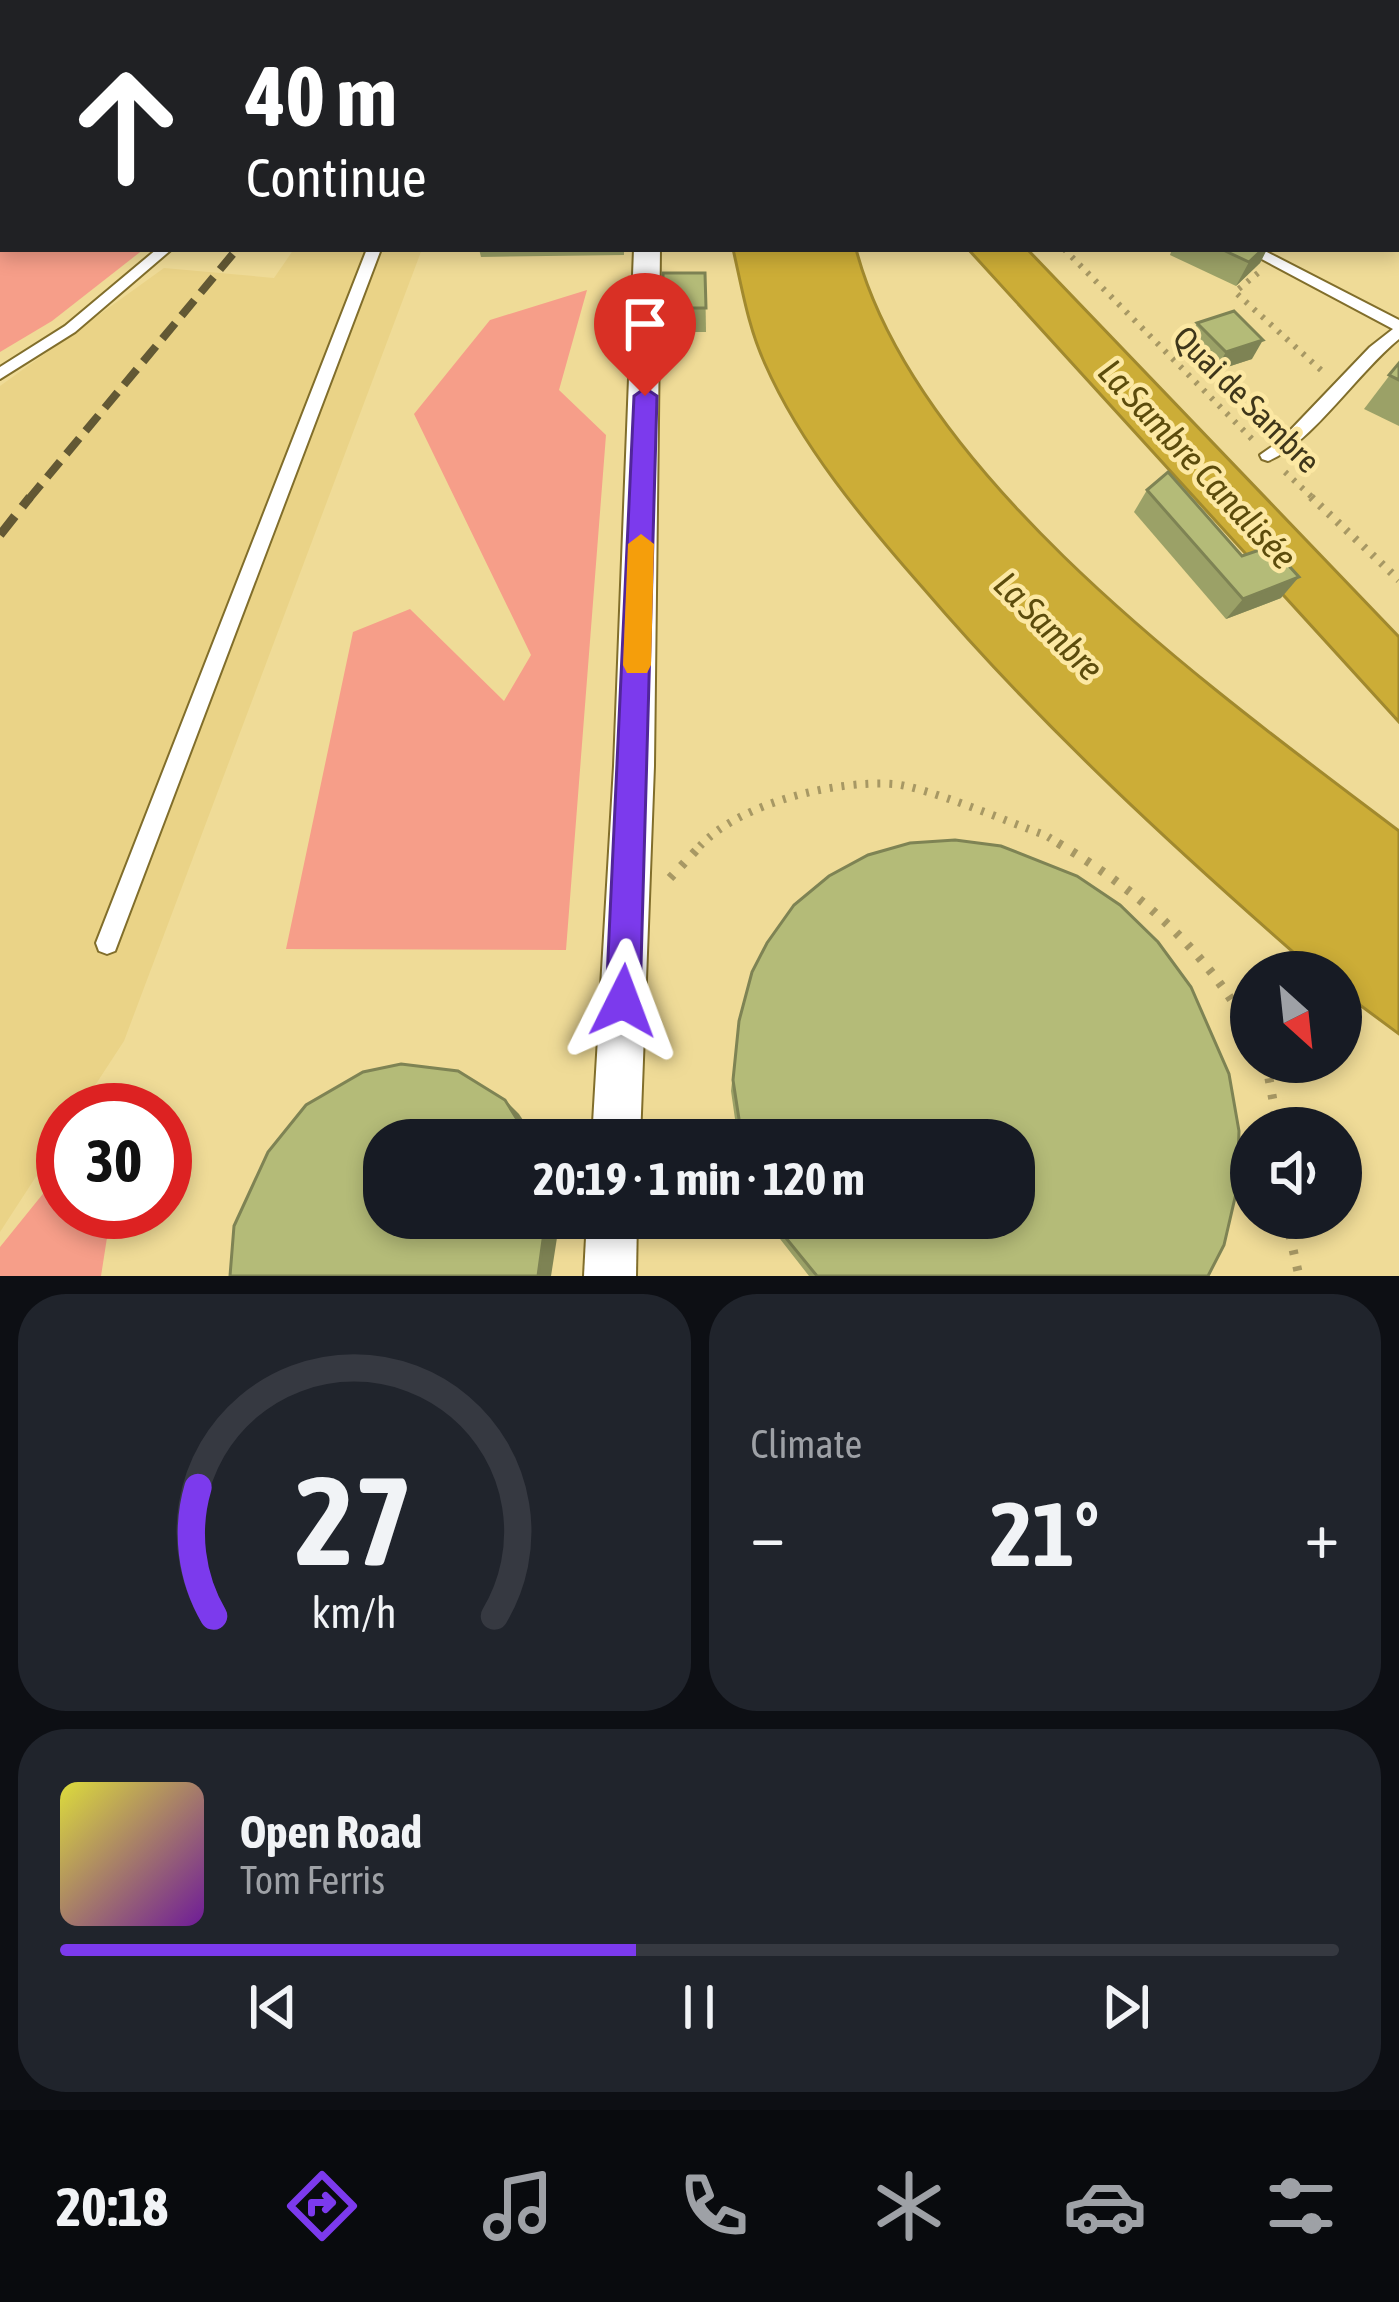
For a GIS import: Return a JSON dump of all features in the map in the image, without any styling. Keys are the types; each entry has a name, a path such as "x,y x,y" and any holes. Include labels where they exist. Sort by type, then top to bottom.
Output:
{"street":[{"path":"617,1119 634,766 647,252"},
{"path":"610,1276 611,1239"}],"lane":[{"path":"0,374 70,329 161,252"},
{"path":"107,943 373,252"},
{"path":"1256,252 1399,329 1286,445 1268,455"}],"path":[{"name":"Quai de Sambre","path":"1067,252 1399,580"},
{"path":"1235,292 1340,386"},
{"path":"626,930 718,827 749,810 844,787 896,784 1046,835 1111,874 1173,926 1230,994"},
{"path":"1291,1239 1299,1276"}],"shaded area":[{"path":"0,252 140,252 52,321 0,352"},
{"path":"292,252 421,252 124,1041 97,1083 36,1083 36,1177 0,1232 0,386 164,268 274,278"},
{"path":"587,290 559,390 606,435 566,950 286,949 353,632 410,609 504,701 531,655 414,414 490,320"},
{"path":"36,1202 36,1239 107,1239 101,1276 0,1276 0,1247"}],"water":[{"name":"La Sambre","path":"734,252 857,252 889,334 941,417 1006,497 1163,646 1399,831 1399,1034 1362,1007 1362,951 1292,951 1112,787 1015,690 835,482 780,394 754,336"},
{"name":"La Sambre Canalisée","path":"971,252 1030,252 1399,637 1399,722"}],"building":[{"path":"1227,252 1260,252 1249,262"},
{"path":"663,273 705,273 706,308 663,308"},
{"path":"1234,311 1263,340 1226,352 1197,323"},
{"path":"1168,472 1242,556 1271,546 1299,577 1243,599 1147,490"},
{"path":"955,840 1001,846 1077,876 1120,905 1158,942 1191,987 1229,1074 1235,1107 1230,1107 1230,1219 1224,1245 1208,1276 817,1276 787,1239 1035,1239 1035,1119 739,1119 733,1080 739,1021 752,972 767,943 794,905 829,876 868,855 910,843"},
{"path":"401,1064 458,1071 505,1100 517,1119 363,1119 363,1239 543,1239 538,1276 230,1276 234,1226 268,1152 306,1105 363,1072"}],"railway":[{"path":"28,500 235,252"},
{"path":"0,535 30,497"}],"slow traffic":[{"path":"637,665 641,544"}],"route":[{"path":"623,1001 645,396"}]}
